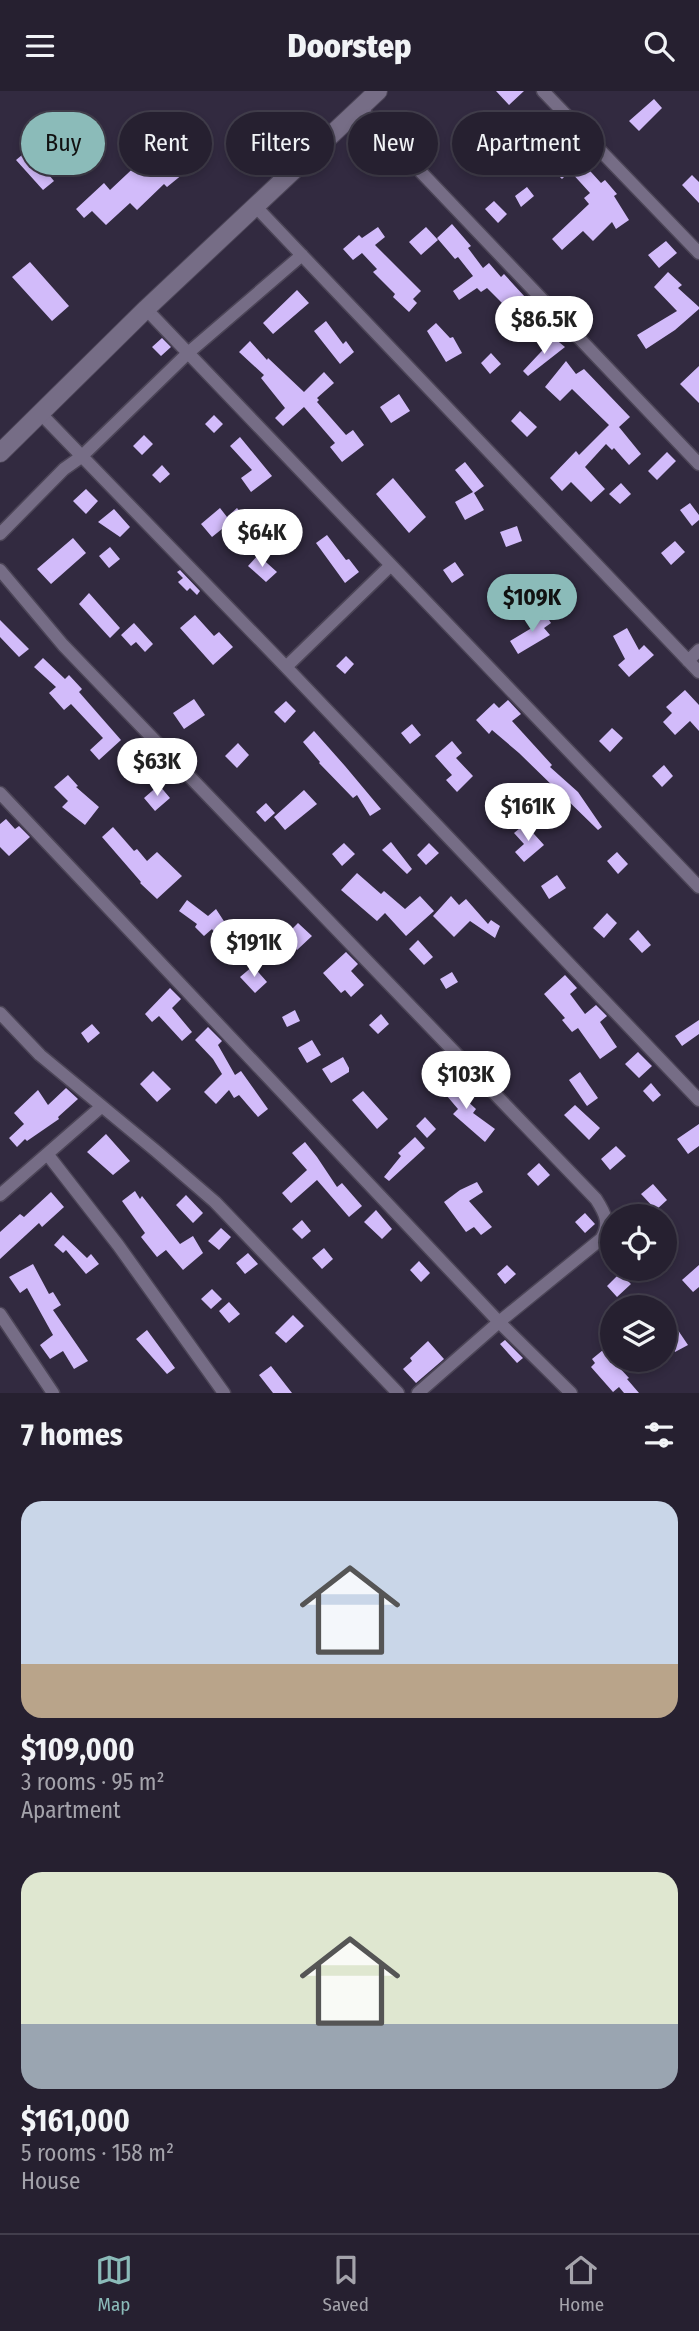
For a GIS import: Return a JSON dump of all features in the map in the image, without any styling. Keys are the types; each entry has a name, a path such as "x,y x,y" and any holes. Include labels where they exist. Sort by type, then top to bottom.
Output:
{"main road":[{"path":"0,453 146,309 378,91"}],"street":[{"path":"543,91 699,253"},
{"path":"360,108 699,464"},
{"path":"256,207 699,673"},
{"path":"0,534 64,469 82,457 188,353 302,255"},
{"path":"146,309 699,887"},
{"path":"40,414 286,667 699,1100"},
{"path":"286,667 390,566"},
{"path":"0,570 62,645 596,1199 607,1220 607,1231 601,1239 499,1322 418,1393"},
{"path":"688,661 699,650"},
{"path":"0,793 499,1322 572,1393"},
{"path":"0,1013 40,1055 215,1202 398,1393"},
{"path":"0,1195 101,1107"},
{"path":"48,1155 118,1245 224,1393"},
{"path":"0,1314 53,1393"}],"building":[{"path":"496,91 524,91 509,105"},
{"path":"654,99 662,108 639,131 629,121"},
{"path":"30,175 49,175 54,181 43,190"},
{"path":"126,175 182,175 167,187 164,184 137,210 130,203 106,225 92,211 84,218 76,209 104,183 110,190"},
{"path":"574,175 594,175 601,183 605,180 617,194 614,196 629,220 616,229 612,222 593,241 583,231 562,250 552,239 589,204 584,198 590,193"},
{"path":"692,175 699,182 699,203 682,185"},
{"path":"527,187 534,196 521,207 515,196"},
{"path":"494,201 507,214 498,223 485,209"},
{"path":"452,224 471,246 468,248 483,268 489,263 501,277 504,274 525,297 507,308 487,288 481,292 477,288 459,300 453,291 473,276 458,257 455,259 437,238"},
{"path":"378,227 385,237 375,245 421,291 413,299 417,303 409,312 373,272 377,269 362,253 353,260 343,249 359,235 362,238"},
{"path":"426,227 438,240 421,255 409,242"},
{"path":"666,241 677,253 659,268 648,255"},
{"path":"30,262 69,306 52,321 12,277"},
{"path":"668,272 682,285 678,288 699,309 675,330 646,349 637,335 677,311 654,287"},
{"path":"297,290 309,303 273,334 263,323"},
{"path":"326,321 343,344 346,341 354,352 340,364 314,331"},
{"path":"436,323 450,338 453,337 462,353 446,362 427,331"},
{"path":"162,338 171,347 161,356 152,347"},
{"path":"554,338 565,347 528,376 523,371"},
{"path":"250,341 267,360 268,358 304,392 324,372 334,383 317,398 317,402 346,435 353,430 364,445 342,462 330,447 335,443 304,407 283,426 275,418 285,408 261,378 264,375 239,352"},
{"path":"491,353 501,364 490,374 481,363"},
{"path":"566,361 576,374 584,369 630,417 619,427 641,454 629,465 614,448 612,450 606,444 585,467 605,489 591,502 571,482 562,491 550,478 576,451 579,455 609,425 572,389 560,401 545,387"},
{"path":"699,366 699,403 680,384"},
{"path":"399,394 410,411 391,423 380,407"},
{"path":"520,411 537,427 527,437 511,421"},
{"path":"214,415 223,424 214,433 205,424"},
{"path":"144,435 153,444 142,455 133,446"},
{"path":"240,437 272,476 251,492 241,478 252,470 230,446"},
{"path":"667,452 676,461 657,480 648,471"},
{"path":"465,462 484,486 474,493 484,510 465,520 455,502 473,492 455,470"},
{"path":"162,465 170,474 160,483 152,475"},
{"path":"393,478 426,517 409,533 376,494"},
{"path":"621,483 631,494 620,504 609,494"},
{"path":"86,489 98,501 86,514 73,501"},
{"path":"690,503 699,515 699,520 692,526 680,510"},
{"path":"220,508 227,517 237,508 253,527 263,518 272,528 245,553 222,529 212,537 201,524"},
{"path":"114,509 130,527 120,537 98,522"},
{"path":"517,526 522,541 506,547 500,532"},
{"path":"327,535 359,572 345,583 316,543"},
{"path":"73,538 86,553 51,584 37,569"},
{"path":"675,541 685,552 671,565 661,553"},
{"path":"110,547 120,559 109,568 99,556"},
{"path":"258,555 277,572 266,582 248,566"},
{"path":"455,562 464,575 452,583 443,570"},
{"path":"180,570 200,591 197,595 190,588 187,591 178,582 183,578 177,572"},
{"path":"89,593 120,628 110,638 79,604"},
{"path":"543,611 551,623 544,628 550,635 518,654 510,641 535,626 531,620"},
{"path":"195,615 214,636 219,632 233,647 213,665 180,628"},
{"path":"0,620 29,649 19,657 0,637"},
{"path":"134,623 153,644 145,652 136,642 131,646 121,635"},
{"path":"627,628 639,650 644,645 654,655 629,677 618,665 625,659 613,636"},
{"path":"346,656 354,664 345,674 336,666"},
{"path":"43,658 65,679 69,675 82,689 79,692 121,740 99,760 90,750 103,738 71,704 64,710 49,693 56,687 34,667"},
{"path":"685,690 699,705 699,731 690,721 675,735 663,722 672,713 666,707"},
{"path":"194,699 205,715 184,729 173,713"},
{"path":"508,700 521,714 512,721 552,765 550,767 578,792 602,827 598,830 519,753 492,730 489,734 476,720 494,703 499,708"},
{"path":"286,701 296,711 285,723 274,712"},
{"path":"412,724 421,735 410,744 401,733"},
{"path":"612,728 623,738 610,752 599,741"},
{"path":"314,731 381,809 370,816 357,795 353,798 319,763 303,742"},
{"path":"452,741 462,753 456,758 473,776 457,792 446,780 452,775 435,756"},
{"path":"238,743 249,755 237,768 225,756"},
{"path":"664,765 673,776 662,787 652,776"},
{"path":"68,775 78,786 76,787 99,807 85,825 62,807 68,801 54,787"},
{"path":"159,785 170,798 155,811 144,798"},
{"path":"304,790 317,804 285,830 274,817"},
{"path":"521,801 530,813 519,822 509,810"},
{"path":"266,803 275,813 265,822 256,812"},
{"path":"6,819 15,829 19,826 30,837 9,856 0,847 0,824"},
{"path":"525,824 544,845 524,862 515,852 524,844 514,833"},
{"path":"113,827 134,851 137,849 147,861 157,852 182,876 157,899 102,837"},
{"path":"391,842 412,869 407,874 382,850"},
{"path":"344,843 355,854 342,866 332,854"},
{"path":"429,843 439,853 426,865 417,855"},
{"path":"617,852 628,864 618,874 607,861"},
{"path":"357,873 381,894 384,891 405,909 420,896 434,911 406,936 385,913 377,921 341,890"},
{"path":"557,875 566,888 549,899 541,886"},
{"path":"451,896 459,905 466,899 488,924 491,920 500,926 495,938 470,921 454,937 433,916"},
{"path":"187,900 208,916 216,909 235,938 223,946 212,929 204,936 195,927 197,924 179,911"},
{"path":"607,913 617,923 604,938 593,928"},
{"path":"298,923 312,936 297,950 284,937"},
{"path":"638,930 651,945 642,953 629,939"},
{"path":"418,940 433,957 424,965 409,949"},
{"path":"346,952 358,964 351,971 364,985 351,997 345,990 341,993 323,973"},
{"path":"253,966 267,982 255,993 240,977"},
{"path":"452,972 458,982 446,989 440,979"},
{"path":"565,975 577,988 570,994 585,1014 596,1005 607,1016 600,1022 617,1047 600,1059 578,1028 572,1032 562,1020 565,1018 544,994"},
{"path":"170,988 181,999 172,1008 192,1032 182,1041 159,1016 152,1022 145,1014"},
{"path":"295,1010 300,1021 287,1027 282,1017"},
{"path":"381,1014 389,1024 378,1034 369,1025"},
{"path":"699,1020 699,1034 682,1046 675,1036"},
{"path":"92,1024 100,1033 88,1043 81,1033"},
{"path":"208,1027 222,1041 218,1045 235,1075 241,1071 268,1109 258,1117 239,1095 234,1098 229,1090 216,1104 204,1092 222,1074 213,1059 195,1040"},
{"path":"312,1040 321,1055 307,1063 298,1048"},
{"path":"638,1052 652,1066 639,1078 625,1064"},
{"path":"343,1057 349,1072 331,1083 322,1069"},
{"path":"153,1071 171,1089 157,1102 140,1084"},
{"path":"580,1072 598,1098 587,1106 569,1080"},
{"path":"440,1076 476,1109 473,1113 495,1129 485,1142 453,1114 458,1109 435,1082"},
{"path":"651,1083 661,1095 653,1102 643,1091"},
{"path":"66,1088 78,1099 58,1117 59,1119 27,1141 25,1139 17,1147 9,1138 24,1124 14,1113 38,1090 48,1105"},
{"path":"363,1091 388,1119 377,1129 352,1100"},
{"path":"575,1105 600,1128 589,1140 564,1115"},
{"path":"425,1117 436,1129 427,1138 416,1126"},
{"path":"699,1124 699,1146 688,1154 677,1139"},
{"path":"106,1134 130,1161 113,1175 87,1152"},
{"path":"415,1137 425,1148 389,1181 384,1177 401,1156 398,1153"},
{"path":"305,1142 337,1187 342,1183 362,1206 349,1217 317,1180 291,1203 282,1193 307,1170 292,1153"},
{"path":"616,1146 626,1156 610,1170 601,1159"},
{"path":"539,1163 550,1175 538,1186 527,1174"},
{"path":"477,1182 483,1192 469,1201 492,1227 481,1235 474,1227 466,1232 444,1202"},
{"path":"653,1184 667,1200 663,1204 650,1204 641,1194"},
{"path":"135,1191 180,1244 193,1236 203,1253 183,1270 166,1250 157,1257 141,1237 145,1233 122,1201"},
{"path":"51,1192 64,1207 42,1227 39,1223 0,1259 0,1232 20,1214 24,1217"},
{"path":"186,1195 203,1213 193,1223 176,1205"},
{"path":"376,1210 392,1229 382,1239 364,1222"},
{"path":"585,1213 595,1224 585,1233 575,1222"},
{"path":"302,1220 311,1231 302,1239 292,1229"},
{"path":"221,1228 231,1237 219,1250 208,1241"},
{"path":"63,1235 87,1258 91,1254 99,1264 86,1274 66,1250 63,1253 54,1245"},
{"path":"324,1248 333,1259 322,1269 312,1258"},
{"path":"248,1253 258,1264 245,1274 236,1263"},
{"path":"419,1261 430,1273 421,1282 410,1270"},
{"path":"33,1264 49,1294 53,1292 61,1305 53,1310 88,1361 74,1369 63,1351 50,1359 40,1345 53,1335 27,1288 20,1293 9,1277"},
{"path":"507,1265 516,1274 505,1284 497,1274"},
{"path":"699,1265 699,1287 693,1292 682,1280"},
{"path":"612,1281 628,1281 631,1284 619,1295 615,1295 607,1286"},
{"path":"212,1289 222,1299 211,1309 201,1299"},
{"path":"229,1302 240,1314 229,1323 219,1311"},
{"path":"293,1315 304,1326 286,1343 275,1333"},
{"path":"677,1329 688,1345 677,1351"},
{"path":"147,1330 175,1368 167,1374 136,1339"},
{"path":"505,1340 523,1358 517,1363 500,1344"},
{"path":"428,1341 444,1359 416,1383 403,1369 412,1361 410,1358"},
{"path":"600,1352 600,1372 623,1372 639,1393 624,1393 619,1387 613,1392 591,1367 595,1363 592,1359"},
{"path":"271,1366 292,1393 273,1393 259,1375"}]}
